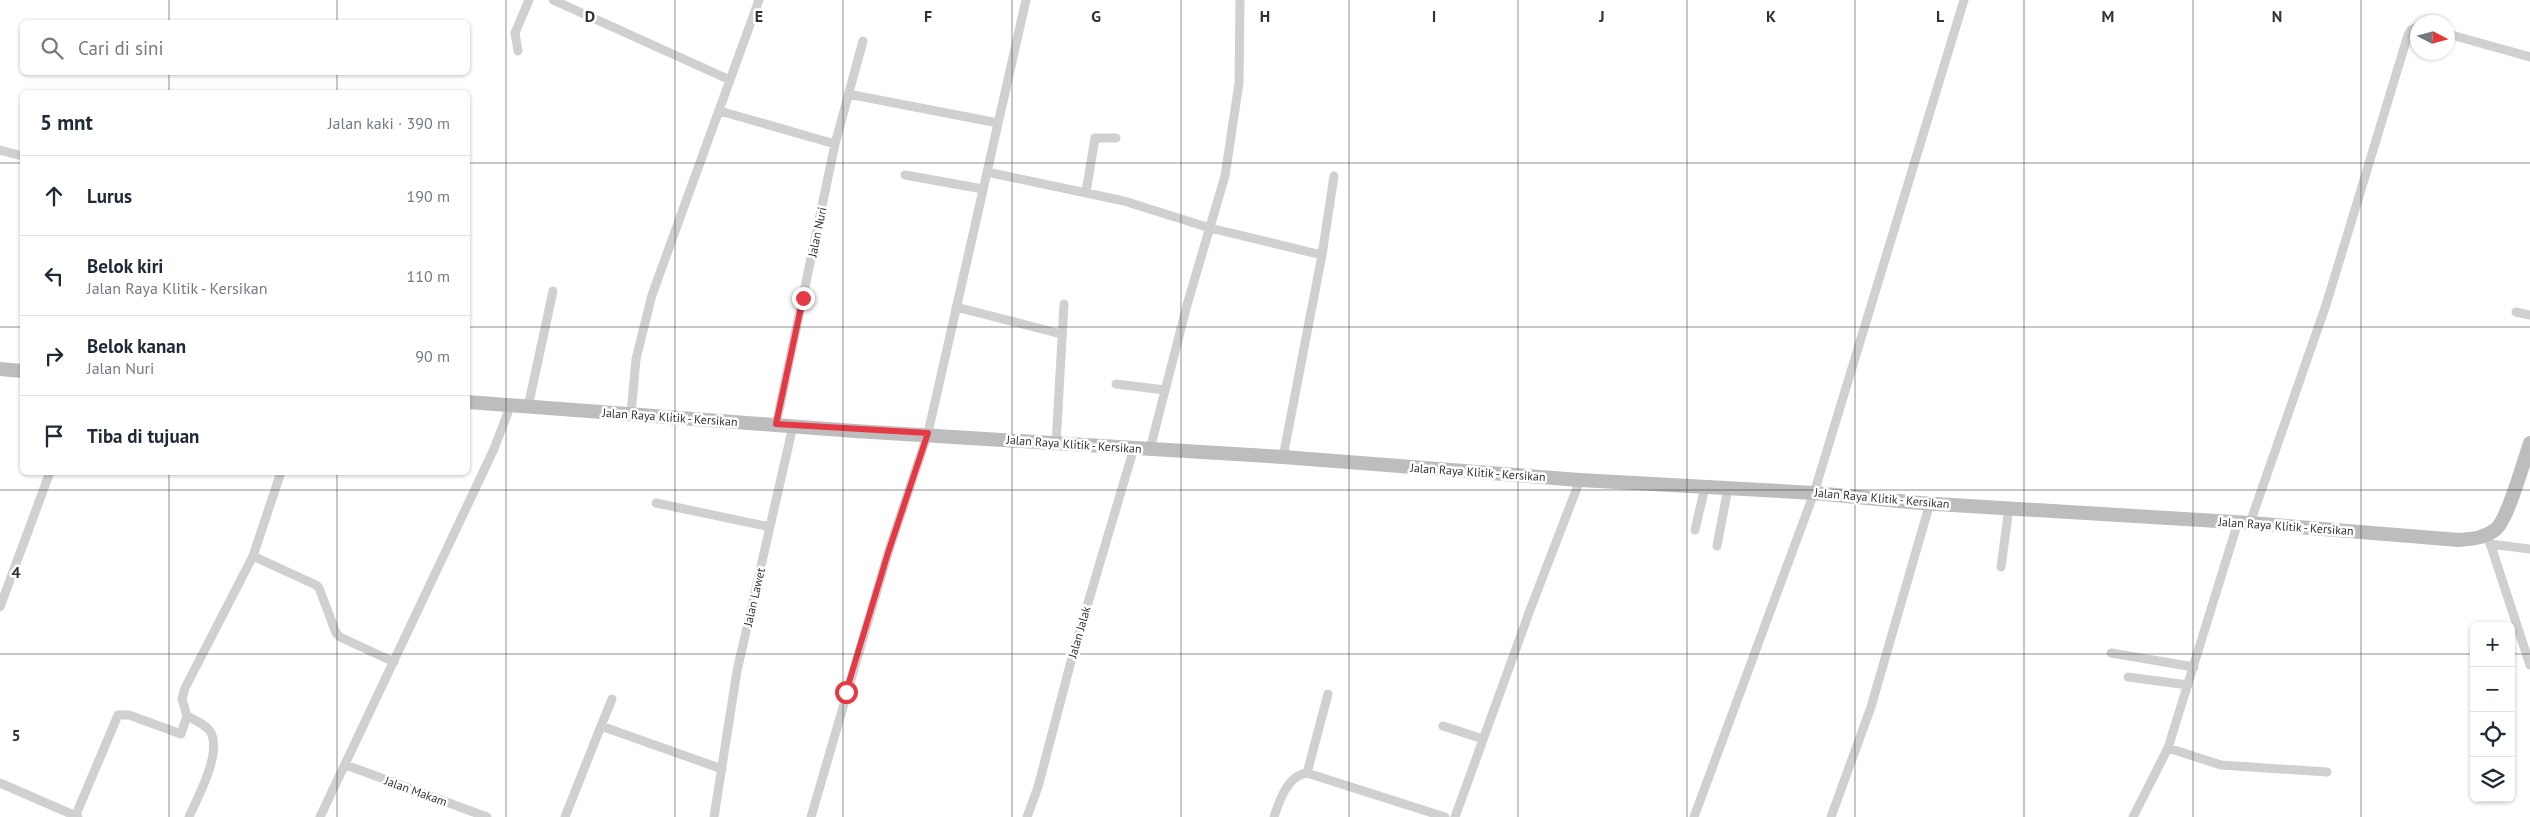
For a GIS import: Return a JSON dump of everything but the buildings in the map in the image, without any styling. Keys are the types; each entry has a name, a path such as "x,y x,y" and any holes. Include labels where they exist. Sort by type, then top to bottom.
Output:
{"street":[{"path":"518,51 515,33 529,0"},
{"path":"553,0 730,80"},
{"path":"631,414 636,359 652,296 759,0"},
{"path":"811,817 882,572 928,433 1026,0"},
{"path":"1150,449 1225,176 1233,136 1239,83 1240,0"},
{"path":"1694,817 1814,493 1964,0"},
{"path":"2133,817 2168,748 2244,522 2326,305 2410,32"},
{"path":"2455,36 2530,58"},
{"name":"Jalan Nuri","path":"776,424 835,144 863,41"},
{"path":"848,94 998,123"},
{"path":"720,111 835,144"},
{"path":"1086,192 1095,138 1116,138"},
{"path":"0,150 20,155"},
{"path":"987,172 1124,201 1210,228 1322,255"},
{"path":"905,175 983,189"},
{"path":"1283,457 1322,255 1334,176"},
{"path":"528,407 553,291"},
{"path":"1056,444 1064,304"},
{"path":"956,307 1061,334"},
{"path":"2516,312 2530,315"},
{"path":"0,369 20,371"},
{"path":"1116,384 1165,390"},
{"name":"Jalan Raya Klitik - Kersikan","path":"470,402 510,407 928,433 1056,444 1283,457 1580,480 1814,493 1930,503 2244,522 2459,540 2488,539"},
{"path":"320,817 490,457 510,407"},
{"name":"Jalan Lawet","path":"714,817 737,672 792,426"},
{"path":"2488,539 2502,521 2530,442"},
{"name":"Jalan Jalak","path":"1027,817 1038,787 1074,650 1134,448"},
{"path":"0,607 49,475"},
{"path":"0,783 76,817 118,715 129,715 181,734 187,716 182,698 185,688 253,556 280,475"},
{"path":"1455,817 1580,480"},
{"path":"1695,530 1705,487"},
{"path":"1717,546 1728,488"},
{"path":"656,503 770,526"},
{"path":"1831,817 1871,707 1930,503"},
{"path":"2001,567 2008,508"},
{"path":"2488,539 2530,549"},
{"path":"2488,539 2530,665"},
{"path":"253,556 316,585 319,588 336,633 340,638 394,662"},
{"path":"2111,653 2194,667"},
{"path":"2128,676 2188,685"},
{"path":"1307,773 1328,694"},
{"path":"565,817 612,699"},
{"path":"187,716 205,726 211,732 214,750 211,765 189,817"},
{"path":"601,726 722,770"},
{"path":"1444,726 1483,739"},
{"path":"2168,748 2221,766 2327,772"},
{"name":"Jalan Makam","path":"346,765 487,817"},
{"path":"1274,817 1288,786 1301,773 1307,773 1445,817"}],"route":[{"path":"803,298 776,424 928,433 888,553 846,692"}]}
